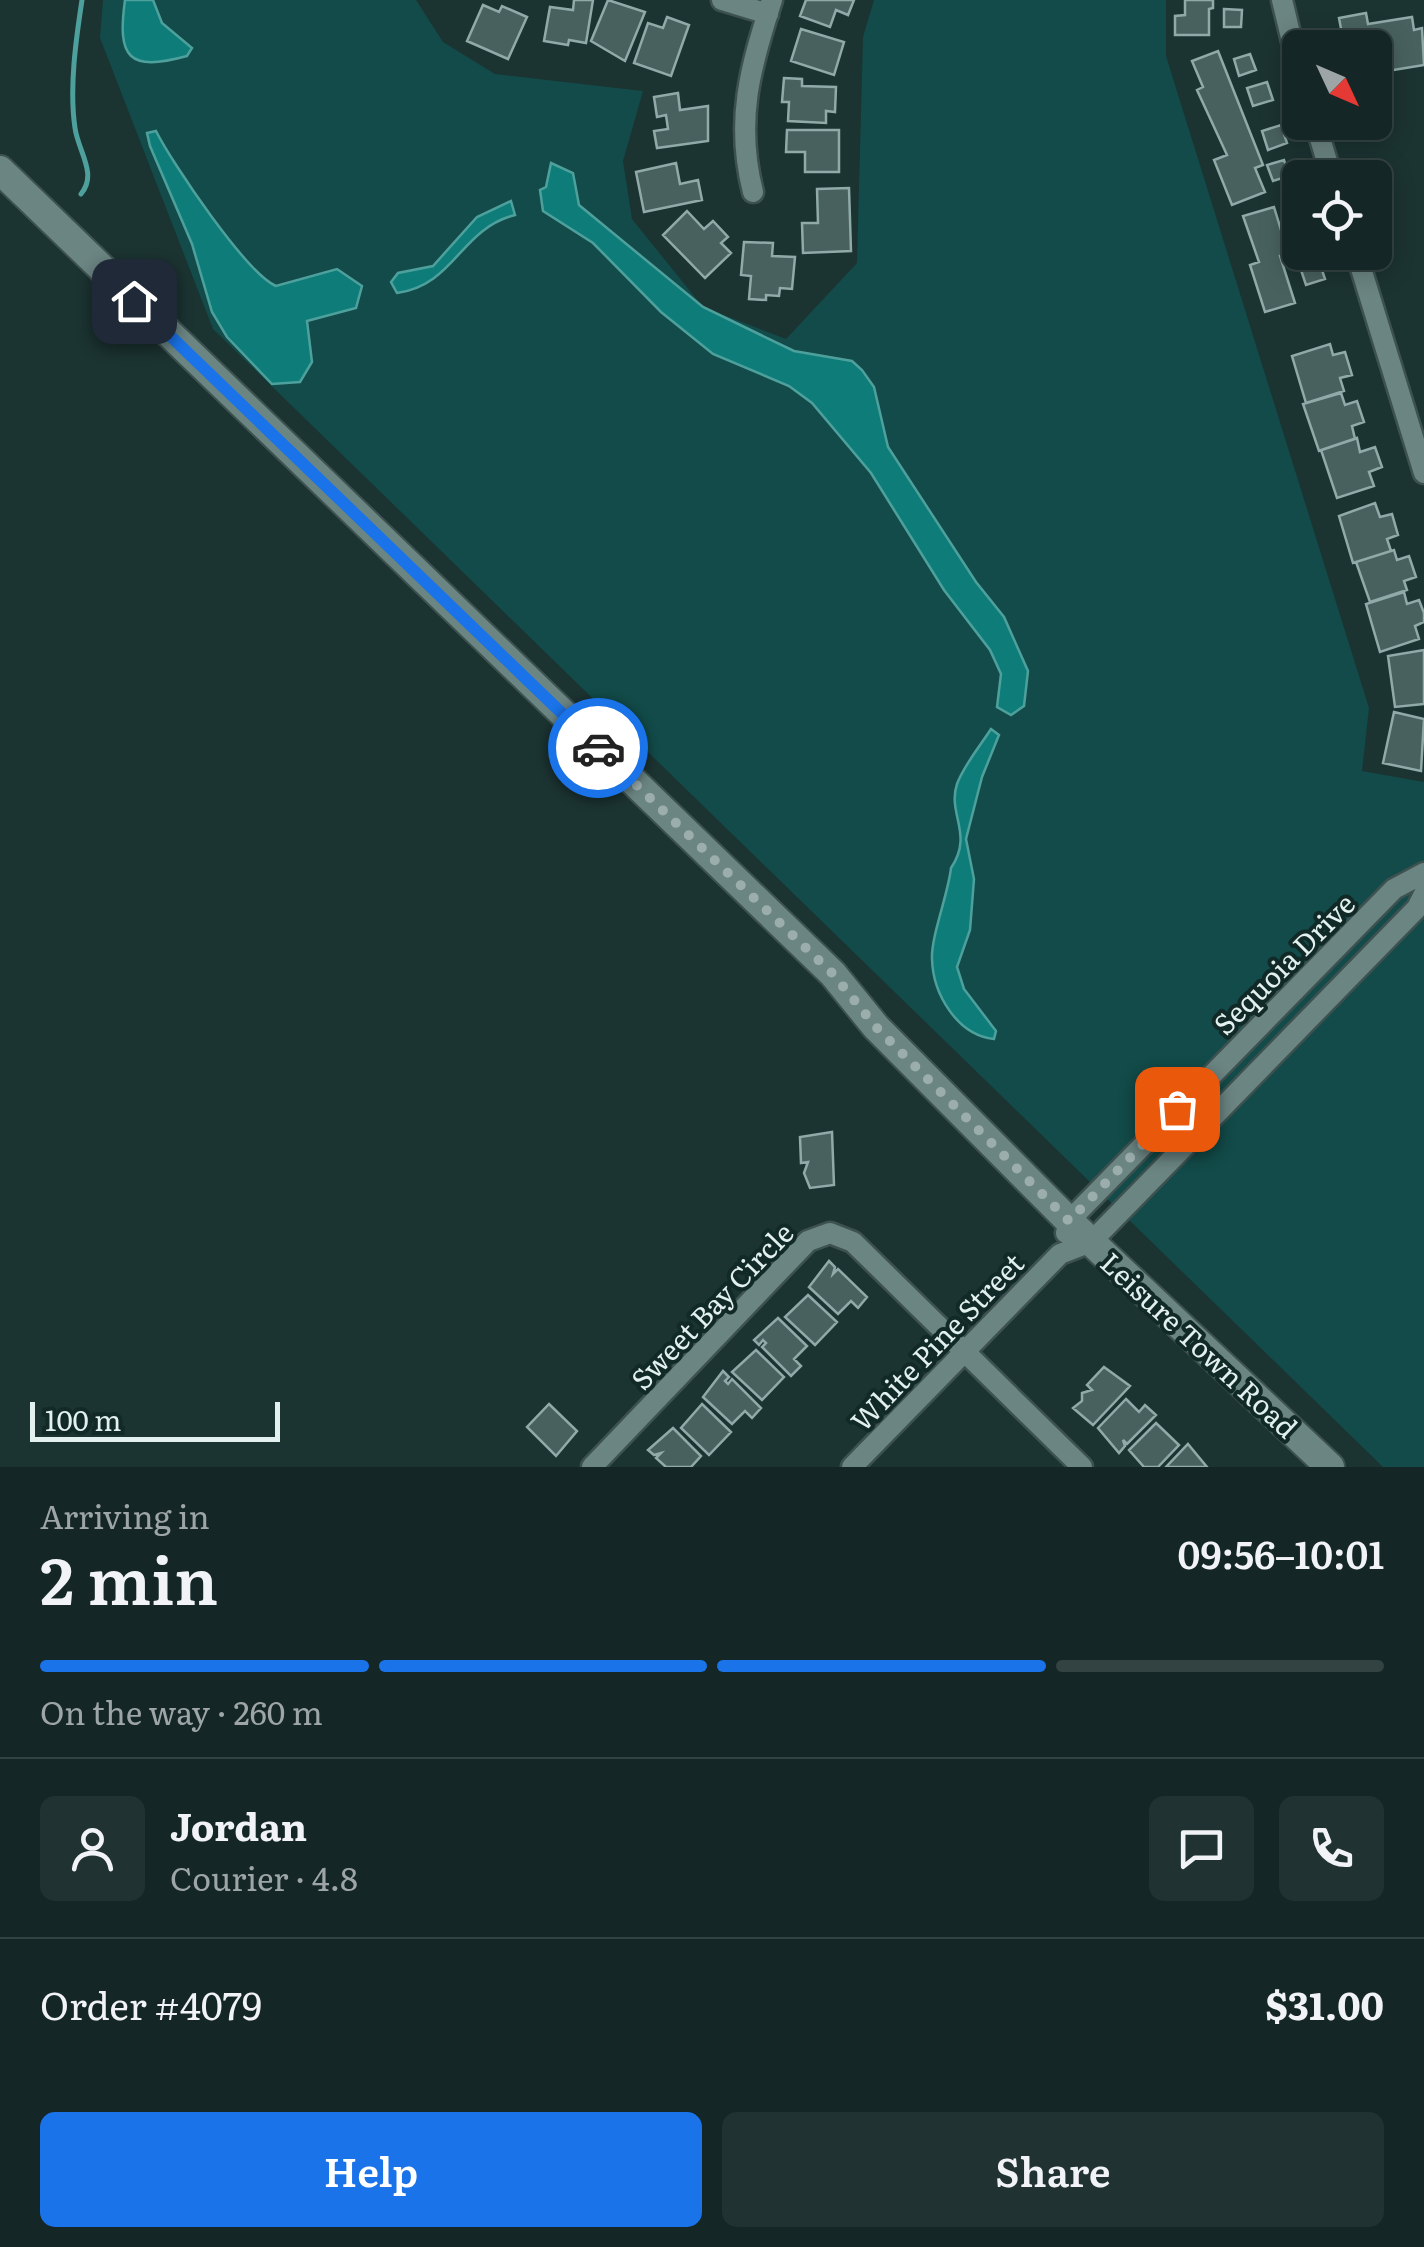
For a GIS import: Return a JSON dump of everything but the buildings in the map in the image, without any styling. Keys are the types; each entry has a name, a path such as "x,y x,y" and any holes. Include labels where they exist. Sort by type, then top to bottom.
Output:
{"main road":[{"name":"Leisure Town Road","path":"0,170 833,974 876,1027 1069,1221 1330,1467"}],"street":[{"path":"722,0 770,7 745,96 742,134 754,192"},
{"path":"1282,0 1289,30"},
{"path":"1362,270 1424,473"},
{"name":"Sequoia Drive","path":"1060,1254 1069,1221 1394,890 1424,873"},
{"name":"Sequoia Drive","path":"1060,1254 1091,1242 1416,908 1424,894"},
{"name":"Sweet Bay Circle","path":"592,1467 808,1242 822,1234 838,1234 853,1242 964,1354"},
{"name":"White Pine Street","path":"852,1467 1060,1254"},
{"path":"964,1354 1082,1467"}],"shaded area":[{"path":"103,0 416,0 443,42 495,74 643,91 623,161 632,219 703,307 786,339 857,263 863,37 874,0 1166,0 1166,56 1369,708 1362,771 1424,782 1424,1467 1383,1467 213,329 100,38"},
{"path":"125,0 153,0 162,23 192,48 187,56 151,62 131,56 123,35"},
{"path":"156,131 211,216 263,277 276,286 337,269 362,286 356,308 307,321 312,362 300,382 272,384 227,337 212,312 192,244 150,146 147,133"},
{"path":"551,163 573,173 579,205 703,307 794,351 852,361 862,370 874,387 888,447 976,582 1004,617 1028,671 1024,706 1011,715 997,707 1001,674 990,650 944,590 871,473 812,403 789,386 713,354 661,312 593,243 543,211 540,190 546,187"},
{"path":"511,201 515,215 482,232 432,279 397,293 391,282 398,273 433,266 477,217"},
{"path":"991,729 999,735 982,777 966,839 974,879 970,930 957,967 964,989 996,1031 994,1039 969,1030 950,1011 937,986 932,959 951,868 960,845 955,805 957,784"}],"waterway":[{"path":"81,194 88,178 75,128 73,97 82,0"}],"way so far":[{"path":"598,748 833,974 876,1027 1069,1221 1177,1109"}],"route":[{"path":"134,301 598,748"}]}
